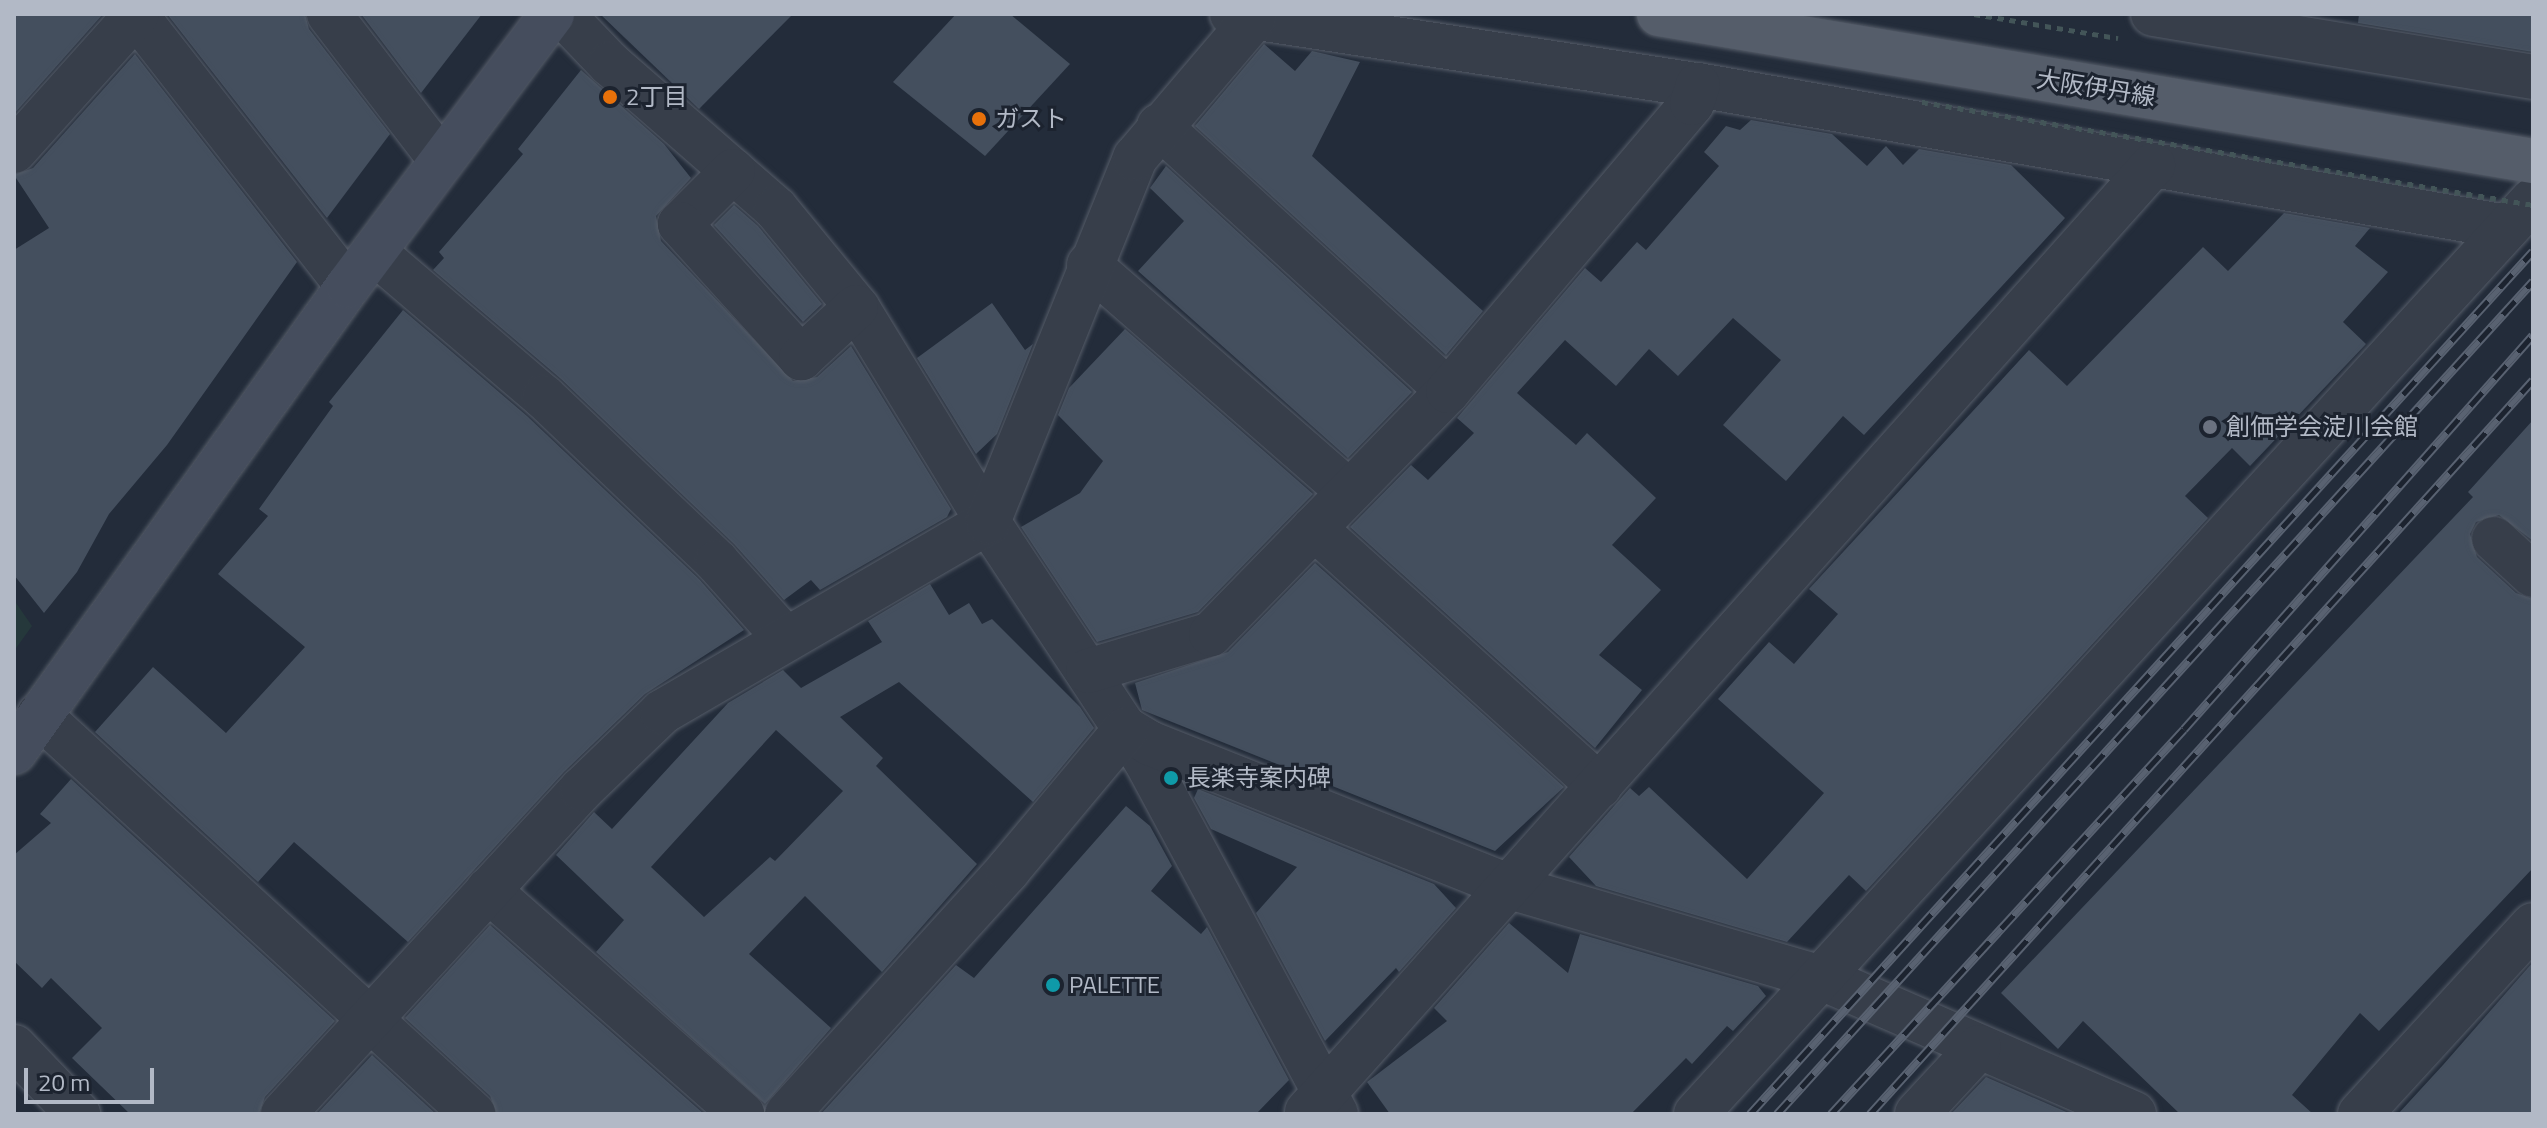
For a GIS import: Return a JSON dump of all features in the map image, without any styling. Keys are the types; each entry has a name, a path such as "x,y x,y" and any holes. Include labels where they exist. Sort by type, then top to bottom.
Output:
{"main road":[{"name":"大阪伊丹線","path":"1659,14 2533,161"}],"street":[{"path":"14,151 136,14 361,269 544,397 717,562 785,638"},
{"path":"329,14 442,161"},
{"path":"14,752 361,269 552,14"},
{"path":"562,14 610,64 776,209 856,307 988,522 1126,729 1250,946 1322,1107 1510,887 2153,165"},
{"path":"2153,14 2322,29 2533,77"},
{"path":"283,1114 488,890 662,712 988,522 1089,265 1135,158 1243,16 1698,85 2153,165 2524,211"},
{"path":"1088,671 1211,634 1448,391 1692,103 1698,85"},
{"path":"1159,126 1448,391"},
{"path":"733,171 680,224 781,336 801,358 856,307"},
{"path":"1696,1114 1824,979 2524,211"},
{"path":"1089,265 1348,491"},
{"path":"1314,528 1600,786"},
{"path":"2494,539 2533,575"},
{"path":"39,715 367,1020 473,1114"},
{"path":"1126,729 1149,743 1510,887 1824,979 2134,1114"},
{"path":"787,1114 1008,870 1126,729"},
{"path":"488,890 742,1114"},
{"path":"2360,1114 2533,925"},
{"path":"14,1047 78,1114"},
{"path":"1917,1114 1979,1047"}],"path":[{"path":"1922,102 2524,211"}],"shaded area":[{"path":"14,600 32,626 14,651"}],"building":[{"path":"14,14 103,14 14,114"},
{"path":"167,14 305,14 309,29 390,134 327,218"},
{"path":"361,14 482,14 421,93"},
{"path":"600,14 793,14 699,109"},
{"name":"ガスト","path":"956,14 1010,14 1070,64 985,156 893,82"},
{"path":"2359,14 2533,14 2533,52 2358,23"},
{"path":"1264,44 1295,71 1312,51 1360,62 1312,156 1483,311 1446,355 1195,126"},
{"path":"135,54 297,262 167,445 109,514 77,572 44,613 14,575 14,250 49,228 14,175 33,168"},
{"path":"581,70 664,144 691,178 656,216 661,241 793,381 817,377 851,346 951,509 947,517 820,590 811,580 784,600 734,544 561,379 433,270 444,258 439,252 523,154 518,149"},
{"path":"1751,120 1832,134 1867,166 1886,146 1903,165 1919,149 2011,165 2065,218 1864,435 1843,416 1786,481 1723,425 1781,360 1733,318 1678,376 1649,349 1616,386 1565,340 1517,393 1576,445 1587,433 1656,498 1612,545 1661,590 1599,655 1642,690 1595,748 1350,527 1411,465 1428,480 1474,433 1457,418 1585,268 1601,282 1637,242 1646,250 1719,166 1704,152 1726,126 1740,130"},
{"path":"1166,166 1412,392 1348,458 1138,271 1184,221 1150,188"},
{"path":"734,205 758,226 822,304 803,322 714,225"},
{"path":"2284,213 2370,228 2355,246 2388,272 2343,322 2366,344 2250,466 2232,448 2185,496 2208,518 1866,891 1849,875 1787,942 1596,886 1569,857 1630,788 1639,796 1649,787 1747,879 1824,793 1718,699 1769,642 1794,664 1838,614 1809,589 2029,350 2067,386 2203,247 2228,271"},
{"path":"992,303 1025,350 1033,344 997,434 976,454 917,358"},
{"path":"403,310 527,416 699,579 744,630 645,694 564,772 408,942 294,842 258,882 95,732 153,667 226,733 305,647 218,574 268,516 259,509 333,406 329,402"},
{"path":"1125,329 1313,494 1198,612 1097,642 1021,527 1080,493 1103,461 1058,415 1069,388"},
{"path":"2533,420 2533,541 2499,515 2476,522 2470,534 2477,557 2516,593 2533,599 2533,868 2379,1031 2360,1013 2292,1095 2313,1114 2180,1114 2083,1021 2058,1049 2001,993 2473,497 2468,492"},
{"path":"1315,563 1564,787 1495,851 1142,710 1135,683 1228,652"},
{"path":"930,584 949,615 969,603 982,624 992,619 1080,707 1094,728 1033,802 899,682 840,717 883,758 876,766 977,864 882,972 805,896 749,954 831,1028 765,1104 596,952 624,920 556,855 594,812 612,829 728,703 783,670 801,688 882,642 868,621","holes":["776,730 843,791 775,861 770,857 704,917 651,867"]},
{"path":"71,779 335,1021 265,1097 259,1114 130,1114 72,1058 102,1028 51,978 42,988 14,961 14,855 51,823 40,814"},
{"path":"1198,789 1434,884 1456,908 1399,972 1396,968 1325,1041 1256,913 1297,867 1211,829 1194,798"},
{"path":"1126,806 1150,826 1172,866 1151,891 1201,934 1207,927 1289,1080 1256,1114 821,1114 956,965 974,978"},
{"path":"1509,923 1568,973 1580,934 1758,986 1766,996 1733,1031 1727,1026 1692,1064 1686,1058 1631,1114 1390,1114 1367,1082 1447,1021 1434,1008"},
{"path":"490,925 704,1114 497,1114 490,1096 405,1018"},
{"path":"2533,962 2533,1114 2398,1114 2443,1065"},
{"path":"372,1055 436,1114 317,1114"},
{"path":"1986,1077 2071,1114 1951,1114"}],"railway":[{"path":"1750,1114 2533,251"},
{"path":"1777,1114 2533,281"},
{"path":"1831,1114 2184,729 2533,335"},
{"path":"1870,1114 2533,380"}],"place":[{"name":"2丁目","path":"610,97"},
{"name":"ガスト","path":"979,119"},
{"name":"創価学会淀川会館","path":"2210,427"},
{"name":"長楽寺案内碑","path":"1171,778"},
{"name":"PALETTE","path":"1053,985"}]}
